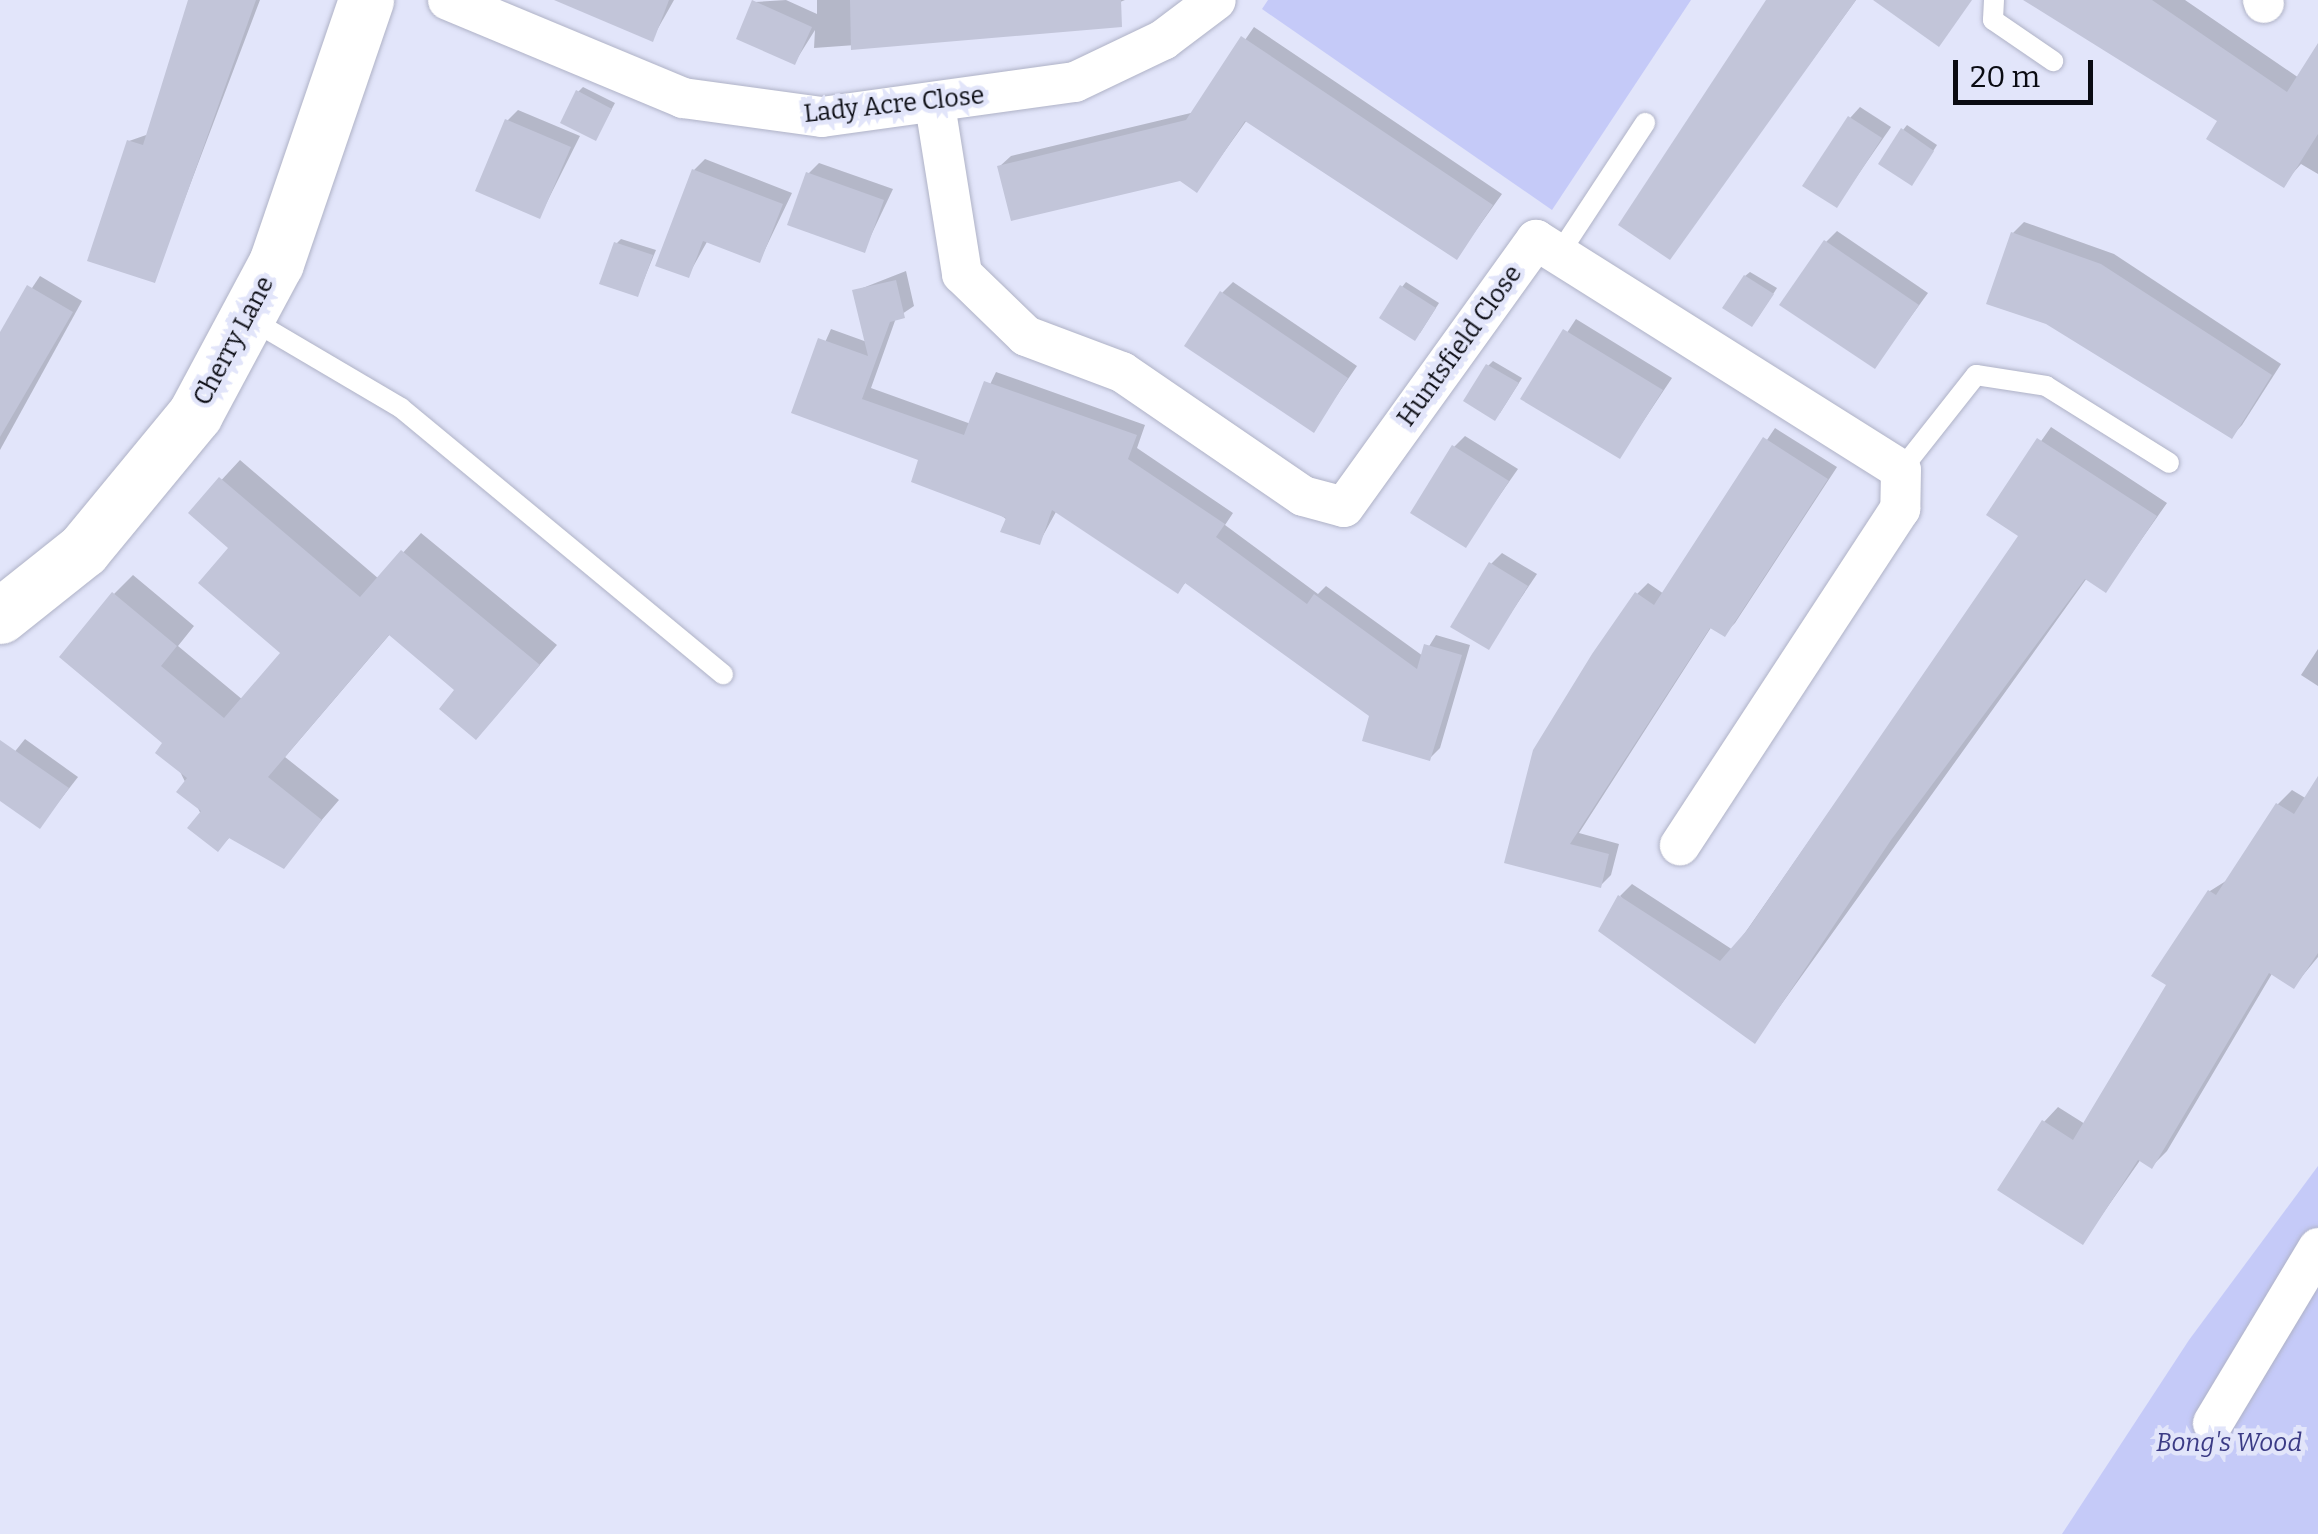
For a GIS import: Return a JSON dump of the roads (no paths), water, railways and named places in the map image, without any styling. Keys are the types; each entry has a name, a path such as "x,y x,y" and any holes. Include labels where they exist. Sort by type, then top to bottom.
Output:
{"main road":[{"name":"Cherry Lane","path":"0,616 83,550 166,459 248,318 304,195 366,0"}],"street":[{"name":"Lady Acre Close","path":"448,0 700,102 822,117 1075,82 1162,40 1216,0"},
{"name":"Huntsfield Close","path":"935,104 962,274 1026,336 1122,372 1303,496 1344,507 1536,240 1558,254"},
{"path":"1558,254 1901,470 1900,509 1680,845"},
{"path":"2213,1423 2318,1248"}],"lane":[{"path":"1994,0 1993,20 2053,62"},
{"path":"1558,254 1645,123"},
{"path":"248,318 400,408 724,674"},
{"path":"1901,470 1976,375 2046,386 2170,463"}],"park label":[{"name":"Bong's Wood","path":"2229,1443"}]}
